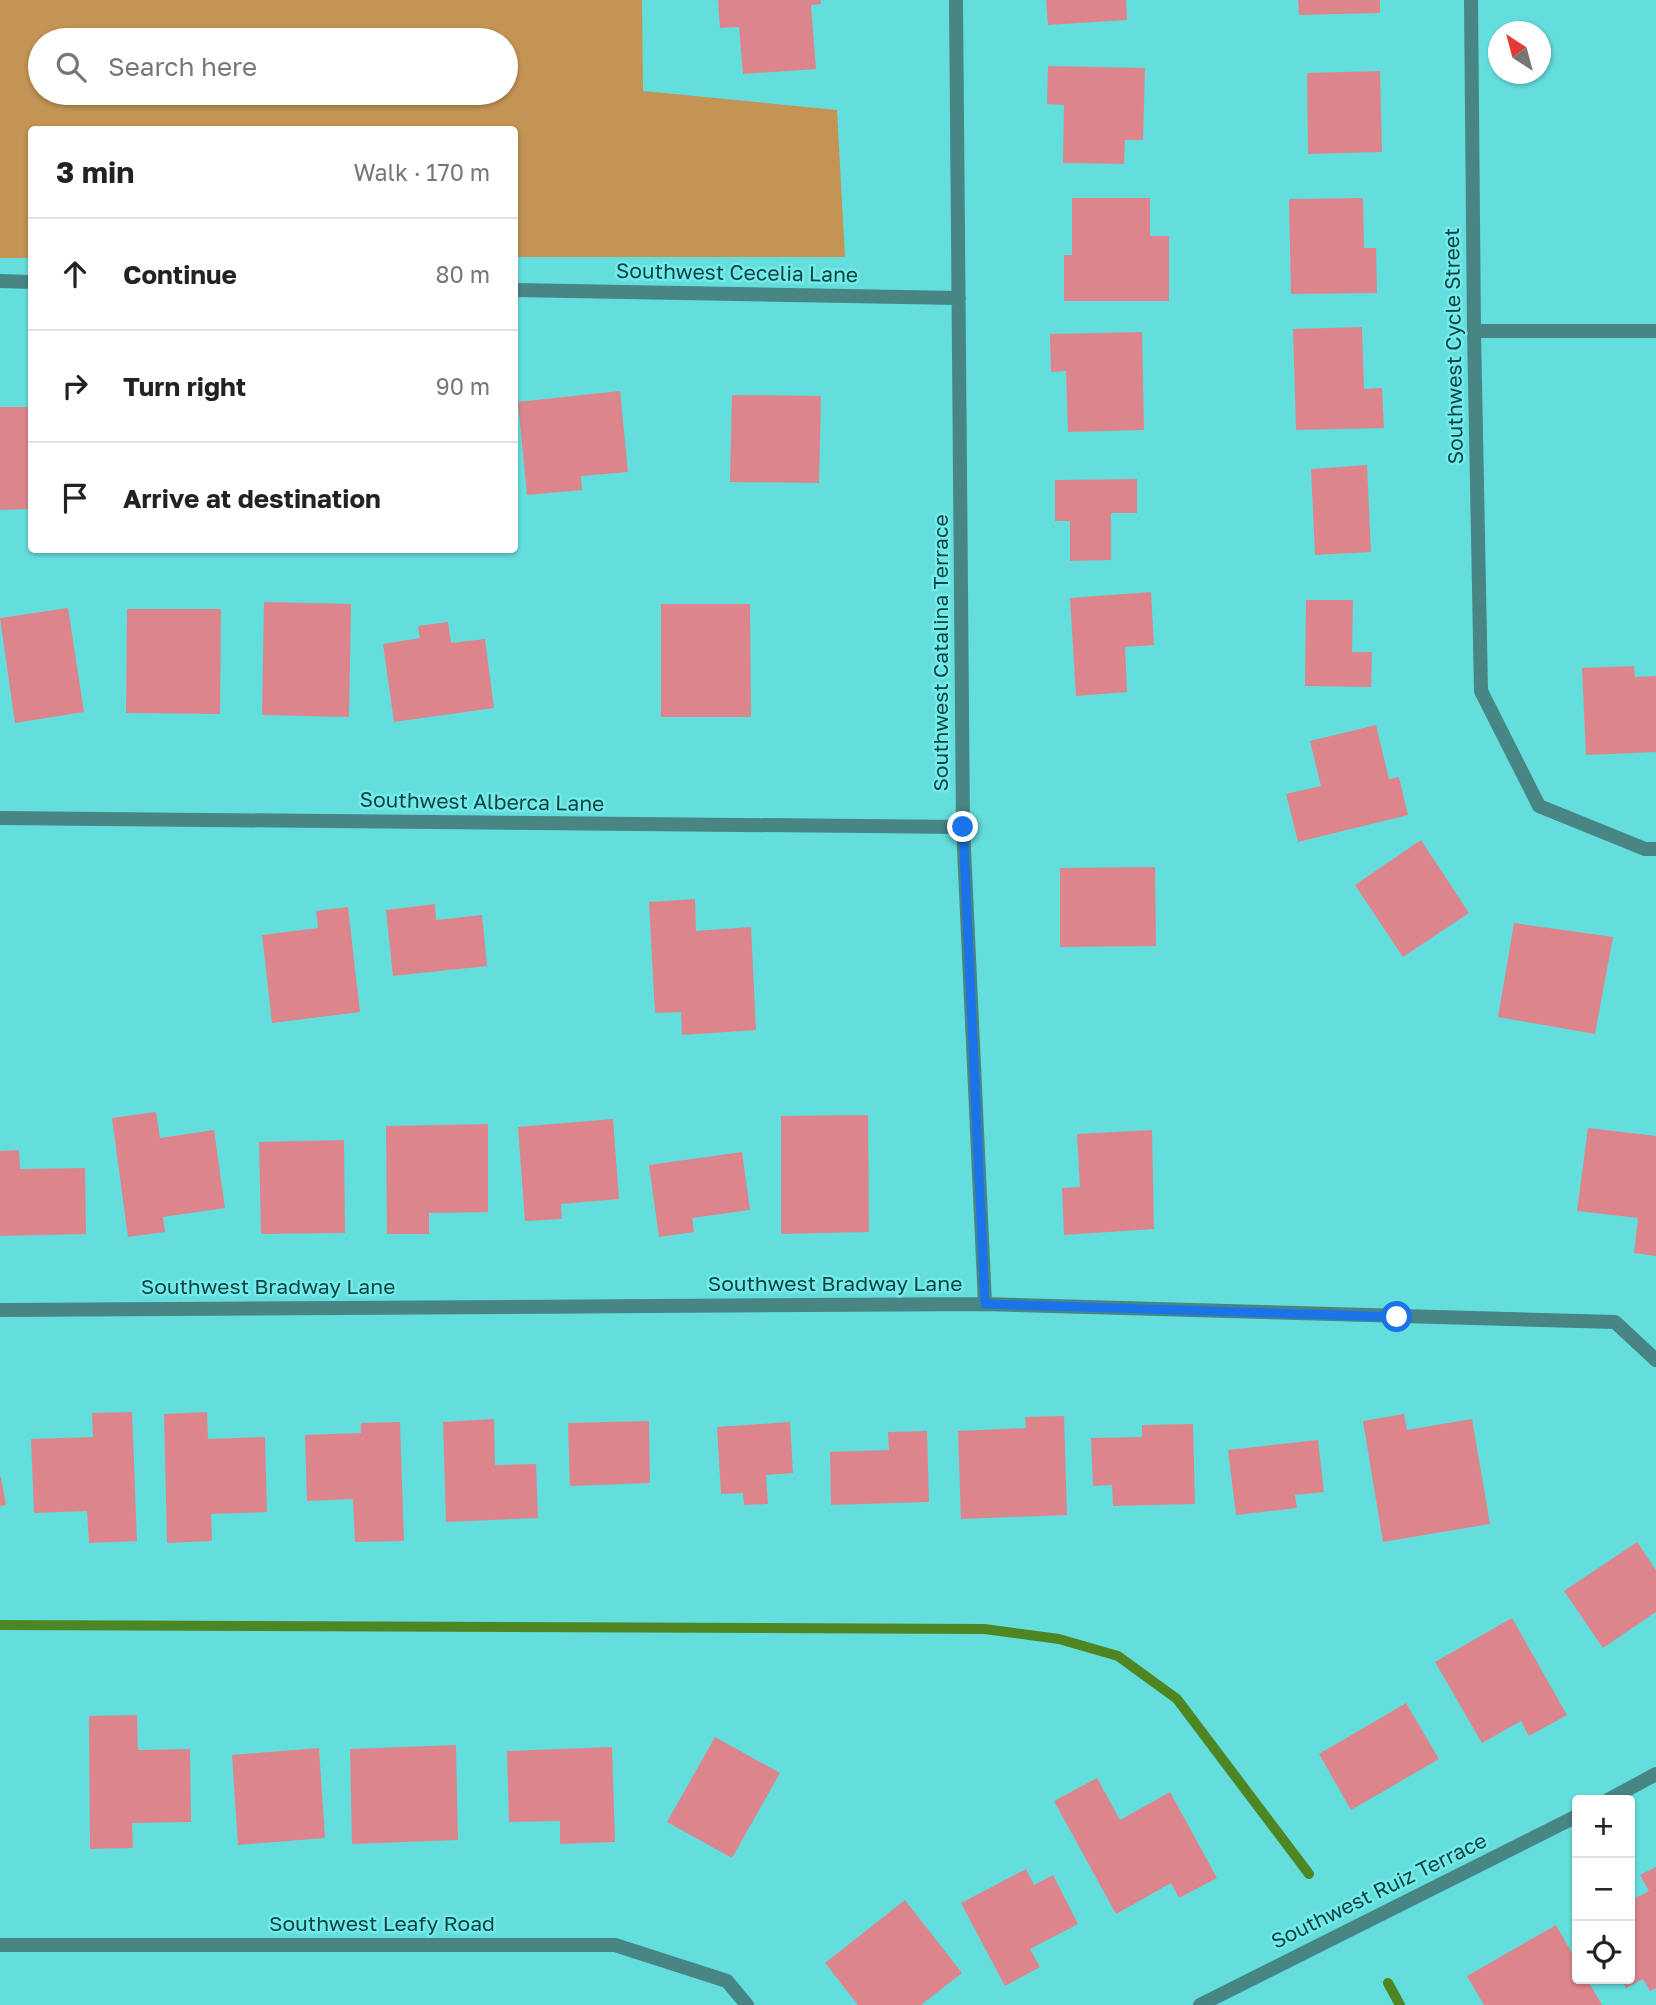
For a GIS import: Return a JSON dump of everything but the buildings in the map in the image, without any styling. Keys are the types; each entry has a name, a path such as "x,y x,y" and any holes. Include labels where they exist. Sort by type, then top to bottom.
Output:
{"street":[{"name":"Southwest Catalina Terrace","path":"956,0 963,827 985,1304"},
{"name":"Southwest Cycle Street","path":"1471,0 1481,691 1539,806 1645,849 1656,849"},
{"path":"0,281 28,282"},
{"name":"Southwest Cecelia Lane","path":"518,290 959,298"},
{"path":"1474,331 1656,331"},
{"name":"Southwest Alberca Lane","path":"0,818 963,827"},
{"name":"Southwest Bradway Lane","path":"0,1310 985,1304 1615,1322 1656,1360"},
{"path":"1617,1795 1656,1774"},
{"name":"Southwest Ruiz Terrace","path":"1200,2005 1572,1819"},
{"name":"Southwest Leafy Road","path":"0,1945 615,1945 727,1981 747,2005"}],"shaded area":[{"path":"0,0 642,0 643,91 837,110 845,257 518,257 518,126 28,126 28,258 0,258"}],"waterway":[{"path":"0,1625 984,1629 1059,1639 1118,1656 1177,1699 1309,1874"},
{"path":"1388,1983 1400,2005"}],"route":[{"path":"963,827 985,1304 1397,1317"}]}
